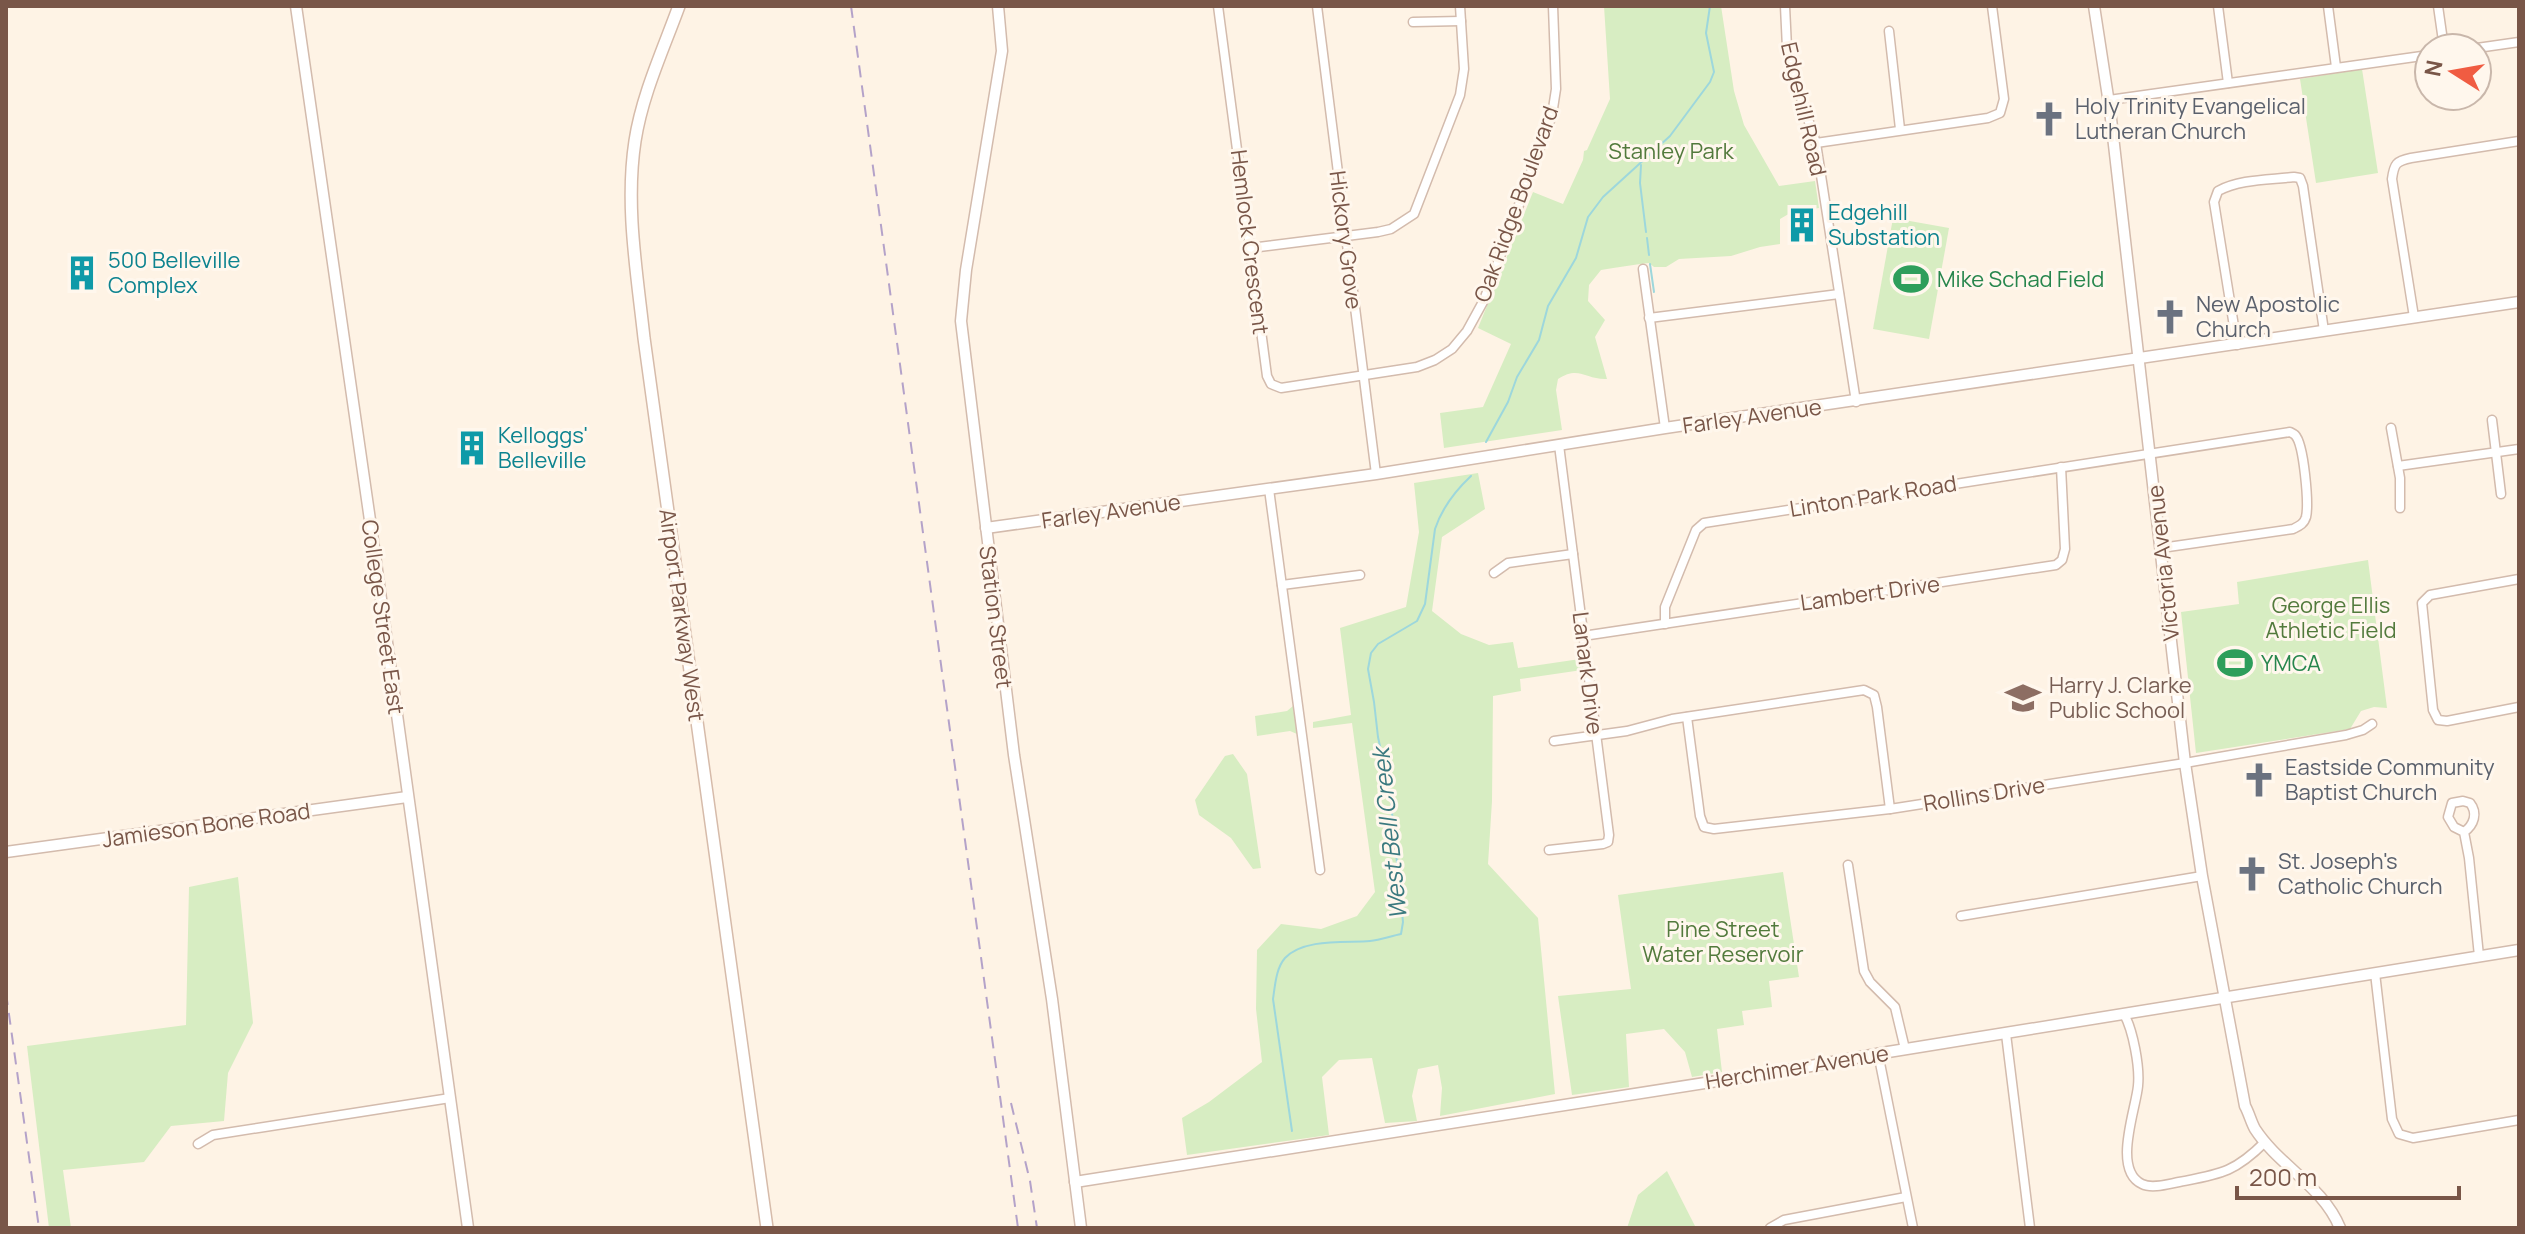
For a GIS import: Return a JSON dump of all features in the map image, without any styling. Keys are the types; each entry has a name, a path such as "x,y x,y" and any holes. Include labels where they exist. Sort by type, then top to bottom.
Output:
{"main road":[{"name":"Airport Parkway West","path":"679,6 652,78 635,137 631,169 632,237 767,1228"}],"street":[{"name":"College Street East","path":"296,6 468,1228"},
{"name":"Station Street","path":"998,6 1002,51 966,270 961,321 1014,755 1052,999 1081,1228"},
{"name":"Hemlock Crescent","path":"1218,6 1267,376 1271,384 1281,388 1363,375"},
{"name":"Hickory Grove","path":"1317,6 1376,474"},
{"path":"1251,248 1391,229 1414,214 1460,95 1464,69 1460,6"},
{"name":"Oak Ridge Boulevard","path":"1363,375 1394,372 1435,360 1452,349 1467,331 1484,300 1552,115 1556,89 1553,6"},
{"name":"Edgehill Road","path":"1785,6 1787,48 1792,71 1816,143 1856,402"},
{"path":"1816,143 1988,118 2000,113 2004,99 1995,6"},
{"name":"Victoria Avenue","path":"2094,6 2109,100 2185,763 2202,876 2245,1106 2254,1128 2324,1199 2340,1228"},
{"path":"2218,6 2228,83"},
{"path":"2328,6 2336,67"},
{"path":"2438,6 2442,32"},
{"path":"1413,22 1461,21"},
{"path":"1889,31 1900,129"},
{"path":"2493,46 2519,42"},
{"path":"2109,100 2413,57"},
{"path":"2414,317 2392,179 2394,166 2398,160 2519,141"},
{"path":"2237,345 2214,202 2218,191 2245,182 2300,178 2324,331"},
{"path":"1643,269 1665,428"},
{"path":"1649,318 1839,294"},
{"name":"Farley Avenue","path":"986,528 1376,474 1665,428 2519,302"},
{"path":"2492,420 2501,494"},
{"path":"2391,428 2398,466 2400,508"},
{"name":"Linton Park Road","path":"1665,624 1665,607 1696,530 1704,523 2290,432 2296,436 2305,482 2306,518 2301,526 2161,548"},
{"name":"Lanark Drive","path":"1549,850 1603,844 1608,842 1609,835 1559,445"},
{"path":"2398,466 2519,449"},
{"name":"Lambert Drive","path":"1583,636 2056,565 2062,560 2065,549 2061,467"},
{"path":"1269,489 1320,870"},
{"path":"1494,573 1508,563 1573,554"},
{"path":"1282,585 1360,575"},
{"path":"2519,579 2430,595 2422,603 2433,710 2438,720 2447,721 2519,707"},
{"path":"1554,741 1864,690 1874,695 1877,707 1890,809"},
{"name":"Rollins Drive","path":"1687,717 1700,816 1704,827 1714,829 1890,809 2185,763 2346,735 2372,724"},
{"name":"Jamieson Bone Road","path":"6,852 407,797"},
{"path":"2464,832 2479,956"},
{"path":"1848,865 1860,959 1870,982 1895,1007 1905,1049"},
{"path":"1961,916 2202,876"},
{"name":"Herchimer Avenue","path":"1075,1182 2519,950"},
{"path":"2375,973 2392,1119 2399,1134 2413,1138 2519,1120"},
{"path":"2124,1014 2138,1066 2138,1085 2127,1142 2133,1177 2143,1185 2159,1185 2215,1175 2247,1160 2265,1142"},
{"path":"2006,1034 2030,1228"},
{"path":"1878,1053 1913,1228"},
{"path":"198,1144 213,1135 450,1098"},
{"path":"1770,1228 1784,1220 1906,1197"}],"green space":[{"name":"Stanley Park","path":"1604,6 1721,6 1734,91 1744,125 1779,186 1815,181 1819,208 1792,212 1780,219 1780,244 1731,256 1679,259 1666,267 1654,267 1649,263 1601,270 1589,285 1588,301 1605,320 1595,337 1607,379 1572,373 1558,379 1556,390 1562,430 1444,448 1440,413 1483,407 1511,344 1478,328 1533,192 1563,204 1584,151 1610,99"},
{"path":"2362,69 2378,173 2316,183 2300,79"},
{"name":"Mike Schad Field","path":"1893,218 1949,228 1929,339 1873,329"},
{"path":"1478,473 1485,509 1442,537 1432,611 1461,634 1489,645 1513,642 1518,668 1580,659 1582,670 1520,679 1521,691 1493,696 1488,864 1538,918 1555,1094 1440,1116 1442,1088 1438,1065 1418,1069 1412,1096 1417,1121 1385,1123 1372,1058 1339,1060 1322,1077 1329,1135 1187,1155 1182,1118 1262,1062 1256,1009 1257,950 1281,924 1321,929 1357,916 1375,892 1352,723 1313,728 1313,722 1351,715 1340,628 1406,607 1419,532 1414,483"},
{"name":"George Ellis Athletic Field","path":"2368,560 2387,708 2374,707 2361,711 2350,729 2196,753 2181,612 2239,604 2237,582"},
{"path":"1293,706 1297,734 1290,731 1257,736 1255,716 1287,711"},
{"path":"1233,754 1247,774 1261,868 1253,869 1231,838 1199,815 1195,800 1225,756"},
{"name":"Pine Street Water Reservoir","path":"1783,872 1799,977 1769,981 1772,1007 1742,1011 1744,1025 1717,1029 1722,1072 1692,1077 1685,1052 1664,1029 1626,1034 1629,1087 1572,1095 1558,996 1631,989 1618,895"},
{"path":"238,877 253,1023 228,1073 224,1121 171,1126 144,1162 63,1170 71,1228 49,1228 27,1046 186,1025 189,887"},
{"path":"1667,1171 1696,1228 1627,1228 1638,1195"}],"waterway":[{"name":"West Bell Creek","path":"1486,442 1508,402 1517,377 1539,340 1548,306 1576,258 1588,217 1603,197 1670,136 1710,82 1714,72 1706,33 1710,6"},
{"path":"1641,165 1646,232"},
{"path":"1647,238 1649,255"},
{"path":"1650,264 1654,292"},
{"name":"West Bell Creek","path":"1292,1131 1273,999 1278,972 1285,958 1303,947 1401,934 1403,922 1390,793 1368,669 1371,653 1378,644 1417,621 1425,604 1435,529 1450,500 1471,476"}],"railway":[{"path":"851,6 1018,1228"},
{"path":"6,993 39,1228"},
{"path":"1011,1103 1030,1181 1037,1228"}],"place":[{"name":"Holy Trinity Evangelical Lutheran Church","path":"2049,119"},
{"name":"Edgehill Substation","path":"1802,225"},
{"name":"500 Belleville Complex","path":"82,273"},
{"name":"Mike Schad Field","path":"1911,279"},
{"name":"New Apostolic Church","path":"2170,317"},
{"name":"Kelloggs' Belleville","path":"472,448"},
{"name":"YMCA","path":"2235,663"},
{"name":"Harry J. Clarke Public School","path":"2023,698"},
{"name":"Eastside Community Baptist Church","path":"2259,780"},
{"name":"St. Joseph's Catholic Church","path":"2252,874"}]}
